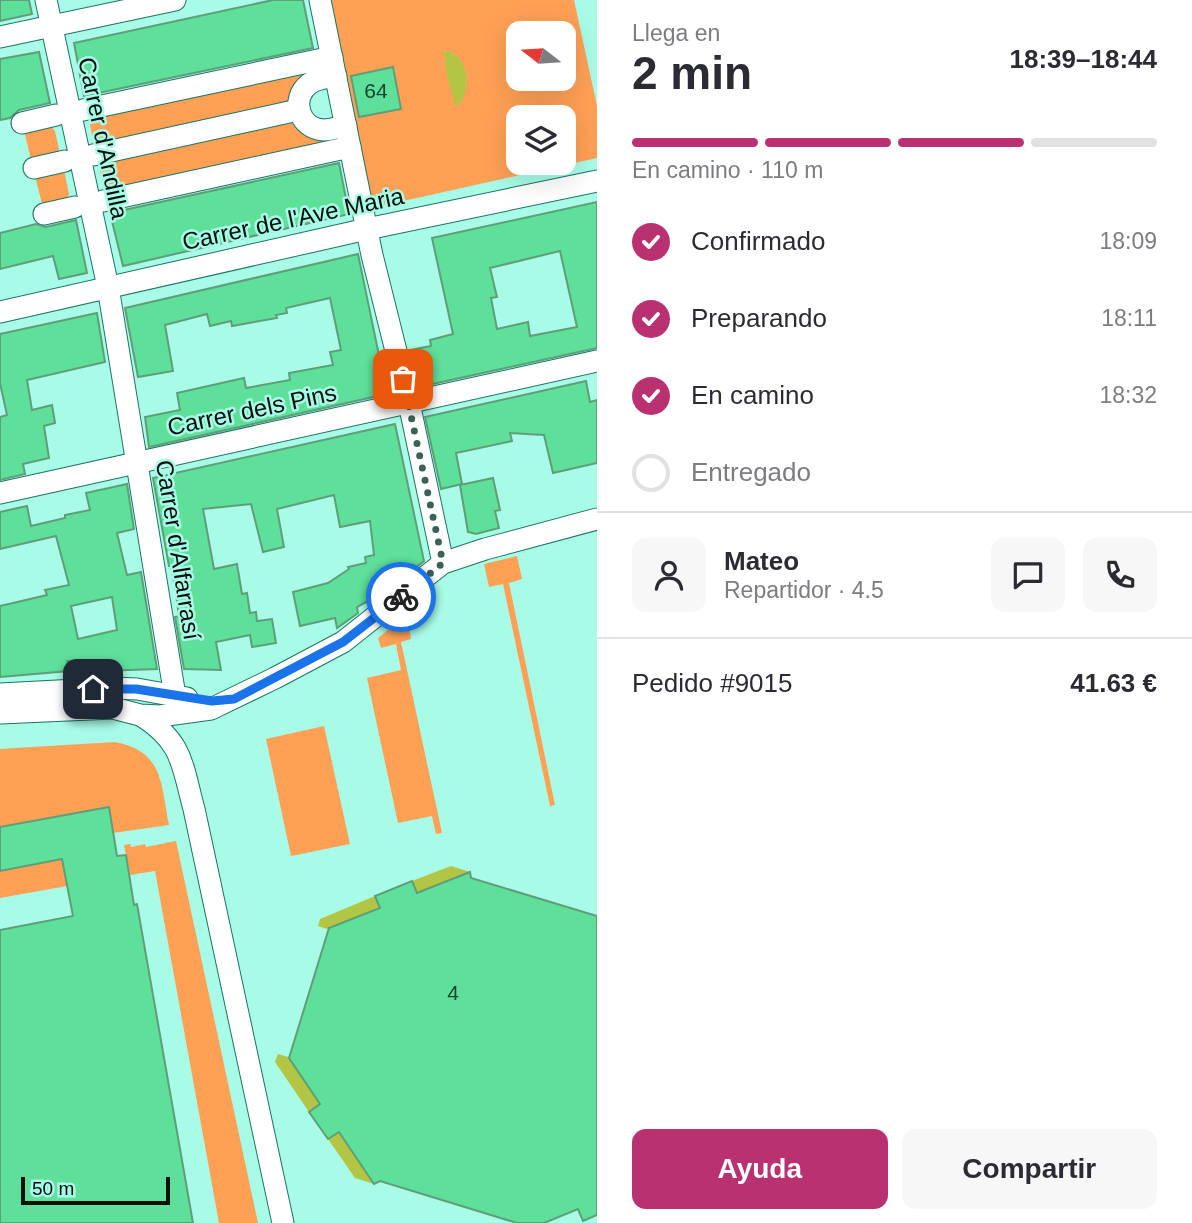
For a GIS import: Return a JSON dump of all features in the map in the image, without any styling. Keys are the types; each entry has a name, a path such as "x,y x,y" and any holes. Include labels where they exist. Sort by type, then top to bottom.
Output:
{"street":[{"name":"Carrer d'Andilla","path":"46,0 108,287"},
{"path":"0,37 175,0"},
{"path":"320,0 367,229 409,403 443,563"},
{"path":"83,110 334,66"},
{"path":"334,66 306,87 298,110 307,123 321,130 348,136"},
{"path":"93,155 298,110"},
{"path":"22,123 56,115"},
{"path":"103,201 348,136"},
{"path":"34,168 65,161"},
{"name":"Carrer de l'Ave Maria","path":"0,312 367,229 597,181"},
{"path":"44,214 75,207"},
{"name":"Carrer d'Alfarrasí","path":"108,287 176,696"},
{"name":"Carrer dels Pins","path":"0,493 597,361"},
{"path":"0,713 113,708 140,715 173,716 211,709 343,642 443,563 597,519"},
{"path":"0,694 114,688 212,701 234,699"},
{"path":"140,715 163,731 178,750 197,822 283,1223"}],"shaded area":[{"path":"326,0 574,0 597,106 597,158 576,163 576,105 506,105 506,175 520,175 372,208"},
{"path":"444,50 459,58 466,74 465,92 456,107 446,71"},
{"path":"304,70 309,74 292,103 94,147 90,125 94,117"},
{"path":"295,119 323,139 323,142 108,190 103,183 98,163"},
{"path":"51,126 55,131 60,154 31,160 24,130"},
{"path":"64,170 69,194 67,200 43,208 35,176"},
{"path":"517,556 522,579 509,583 555,805 550,806 503,584 489,587 484,564"},
{"path":"407,615 411,639 401,642 442,833 436,834 432,816 398,823 367,678 401,670 396,644 381,648 378,638"},
{"path":"324,726 350,844 291,856 266,739"},
{"path":"115,742 143,753 152,762 161,784 169,825 113,833 108,807 0,827 0,749"},
{"path":"176,841 258,1223 219,1223 155,871 130,875 124,845 130,844 131,847 145,844 146,847"},
{"path":"62,859 67,886 0,898 0,871"},
{"path":"451,866 470,872 417,893 412,881"},
{"path":"375,896 380,908 327,929 318,926 320,919"},
{"path":"278,1054 288,1057 320,1104 309,1112 275,1062"},
{"path":"339,1132 374,1184 355,1178 328,1139"}],"building":[{"path":"0,0 29,0 32,14 0,21"},
{"path":"273,0 303,0 313,48 84,96 74,43"},
{"path":"39,52 50,103 19,110 10,118 0,120 0,59"},
{"path":"393,67 401,109 359,117 351,76"},
{"path":"339,163 349,214 123,266 110,213"},
{"path":"597,202 597,348 419,387 410,350 431,346 430,340 453,334 432,238","holes":["560,251 577,327 530,336 528,322 497,329 491,298 497,297 490,268"]},
{"path":"76,220 87,273 59,279 53,256 0,269 0,233 36,224 46,227"},
{"path":"358,254 387,394 149,447 145,417 180,410 177,393 244,378 246,388 290,380 289,373 333,365 330,352 341,350 330,298 286,308 287,313 276,315 277,318 232,326 231,321 210,326 207,314 165,325 173,371 138,377 125,308"},
{"path":"97,313 105,362 27,380 32,410 52,405 55,423 44,426 49,458 23,464 25,474 0,480 0,417 7,415 0,383 0,334"},
{"path":"586,381 590,402 597,400 597,463 553,473 544,435 510,433 512,441 456,453 462,484 441,489 425,417"},
{"path":"395,424 424,561 386,591 357,607 358,613 337,628 335,618 300,626 293,592 328,583 349,569 348,567 366,563 365,557 374,555 370,521 340,527 334,495 277,509 284,547 263,552 251,504 203,509 214,569 237,564 242,594 247,593 250,613 256,612 257,621 272,619 276,643 252,647 250,635 216,642 221,670 184,669 175,617 179,616 175,587 153,478"},
{"path":"493,478 500,510 495,511 499,528 476,534 468,532 460,485"},
{"path":"127,484 134,529 117,533 127,575 141,572 157,669 101,671 100,660 67,661 69,671 0,677 0,606 47,595 45,590 69,585 56,536 0,549 0,512 27,506 31,526 90,510 86,493","holes":["112,597 117,630 78,639 71,606"]},
{"path":"109,807 117,856 126,855 134,905 137,904 193,1223 0,1223 0,930 73,916 62,859 0,871 0,827"},
{"path":"470,872 471,878 597,916 597,1215 583,1221 578,1209 544,1223 517,1223 380,1181 374,1184 339,1132 328,1139 309,1112 320,1104 289,1058 329,928 380,908 375,896 412,881 417,893"}],"way so far":[{"path":"401,597 443,563 403,379"}],"route":[{"path":"93,689 136,689 212,701 234,699 343,642 401,597"}]}
